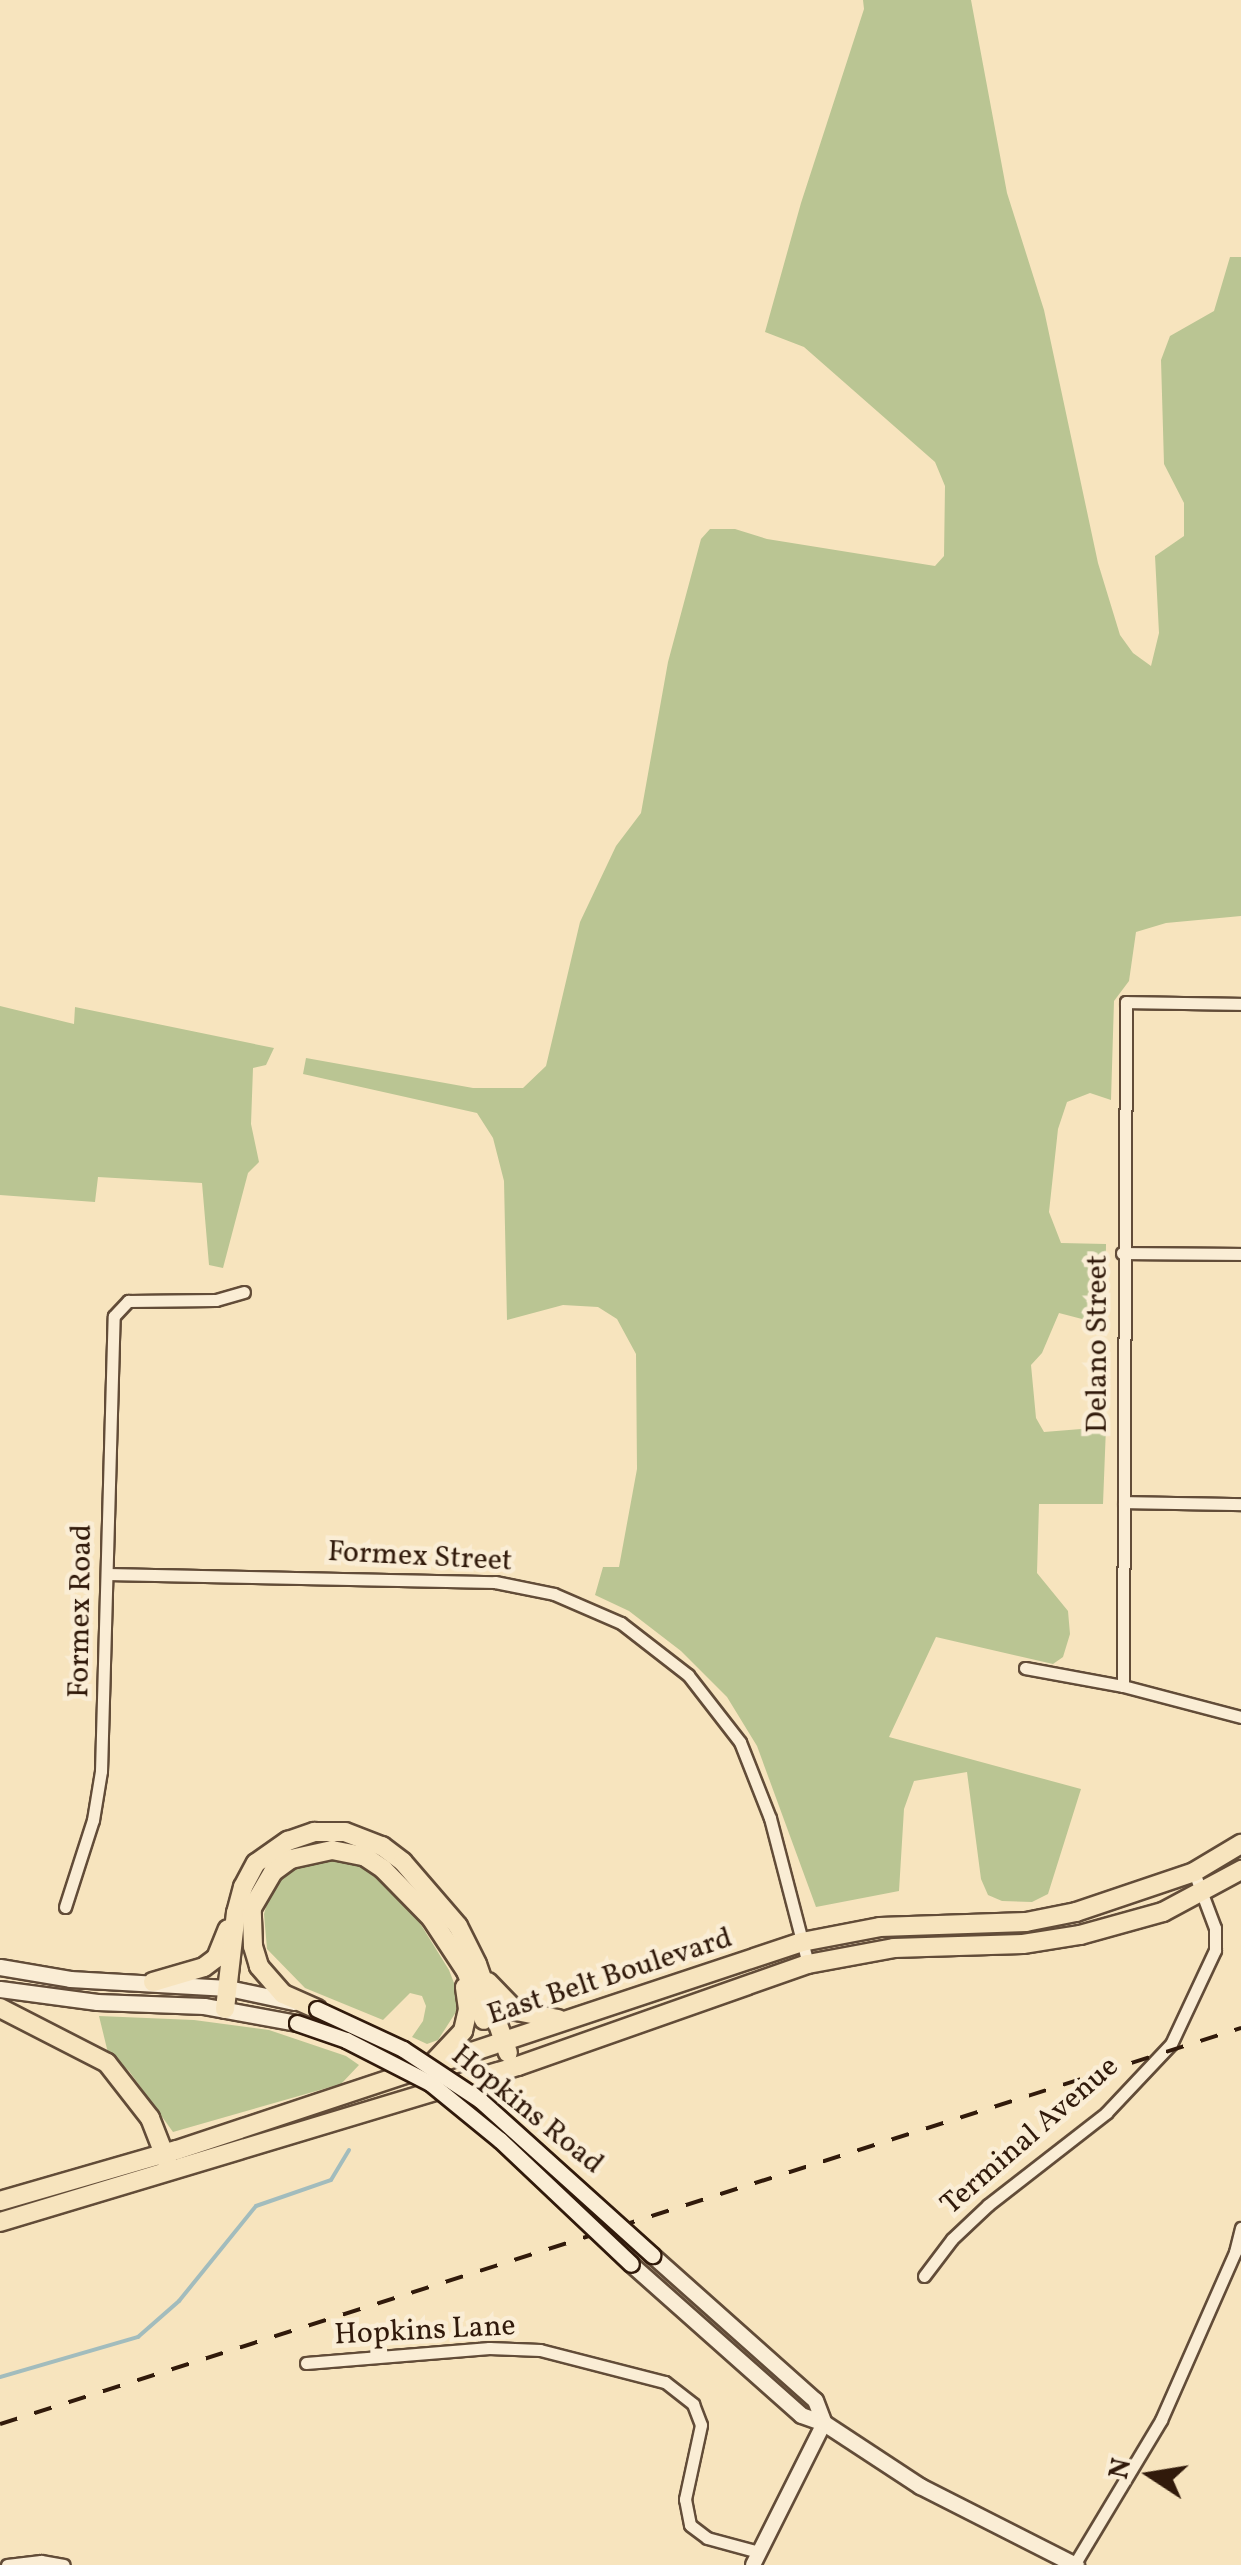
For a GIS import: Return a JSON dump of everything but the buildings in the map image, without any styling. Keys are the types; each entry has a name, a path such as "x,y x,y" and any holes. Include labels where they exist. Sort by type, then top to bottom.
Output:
{"main road":[{"path":"153,1982 195,1973 216,1958 256,1863 274,1848 314,1832 345,1832 382,1846 425,1884 458,1926 496,1994 516,2011 530,2018 568,2020"},
{"name":"East Belt Boulevard","path":"0,2201 164,2153 802,1942 880,1927 1026,1922 1125,1898 1194,1872 1241,1844"},
{"path":"317,2008 284,1994 270,1981 253,1946 252,1908 273,1872 292,1859 332,1850 364,1856 383,1869 430,1918 458,1957 512,2068"},
{"name":"East Belt Boulevard","path":"0,2222 512,2068 808,1964 894,1948 1023,1944 1080,1935 1163,1912 1241,1870"},
{"path":"225,2009 240,1901"},
{"path":"427,2068 454,2044 466,2022 468,1998 458,1957"},
{"path":"477,1964 499,2043"},
{"name":"Hopkins Road","path":"0,1967 70,1978 228,1988 317,2008 403,2049 480,2100 814,2400 824,2423"},
{"name":"Hopkins Road","path":"0,1989 52,1998 225,2009 297,2022 374,2054 430,2083 500,2140 631,2264 801,2415 824,2423 920,2486 1075,2565"},
{"path":"0,2008 107,2063 150,2118 171,2172"}],"street":[{"name":"Delano Street","path":"1122,1686 1126,1002 1241,1004"},
{"path":"1122,1253 1241,1254"},
{"name":"Formex Road","path":"65,1907 93,1820 101,1771 116,1311 123,1302 135,1299 216,1300 244,1292"},
{"path":"1124,1502 1241,1504"},
{"name":"Formex Street","path":"107,1574 495,1582 554,1594 612,1618 656,1647 688,1675 740,1742 770,1818 808,1964"},
{"path":"1025,1668 1122,1686 1241,1717"},
{"name":"Terminal Avenue","path":"924,2276 952,2240 988,2205 1106,2113 1156,2063 1178,2029 1215,1950 1215,1928 1194,1872"},
{"path":"1075,2565 1161,2420 1238,2253 1241,2228"},
{"name":"Hopkins Lane","path":"306,2363 489,2348 540,2350 665,2382 693,2404 701,2425 685,2499 690,2525 708,2538 756,2559"},
{"path":"756,2559 824,2423"},
{"path":"7,2565 64,2565"}],"green space":[{"path":"863,0 971,0 1007,193 1044,310 1098,563 1120,635 1133,653 1151,666 1159,633 1155,556 1184,536 1184,503 1164,464 1161,360 1170,336 1214,311 1230,257 1241,257 1241,916 1166,923 1136,932 1129,981 1114,1001 1111,1100 1090,1093 1067,1102 1058,1129 1049,1212 1061,1243 1106,1244 1105,1325 1059,1313 1042,1353 1031,1365 1036,1418 1044,1432 1106,1427 1103,1504 1039,1504 1037,1573 1068,1611 1070,1634 1063,1657 1053,1664 936,1637 889,1737 1081,1789 1048,1894 1032,1902 1002,1901 988,1895 981,1879 967,1772 914,1781 904,1809 899,1891 816,1907 757,1746 727,1697 681,1651 629,1611 595,1595 603,1567 619,1567 637,1469 636,1354 617,1319 598,1307 563,1305 507,1320 504,1181 493,1138 477,1113 303,1074 306,1058 473,1088 523,1088 546,1066 580,922 616,846 641,813 668,662 701,539 710,529 735,529 767,539 935,566 944,556 945,486 935,462 804,347 765,332 801,203 864,9"},
{"path":"0,1006 74,1024 75,1007 274,1048 266,1065 253,1068 251,1124 259,1162 248,1173 223,1268 209,1265 202,1183 98,1177 95,1202 0,1195"},
{"path":"343,1860 372,1872 387,1885 413,1912 449,1970 459,1996 456,2012 438,2040 427,2044 412,2037 423,2021 426,2006 422,1996 410,1993 383,2020 305,1988 267,1949 264,1914 269,1897 285,1873 307,1864"},
{"path":"99,2016 194,2020 269,2030 346,2056 359,2065 341,2084 173,2132 129,2071 108,2053"}],"waterway":[{"path":"0,2377 138,2337 179,2301 256,2206 331,2180 349,2150"}],"railway":[{"path":"0,2424 1241,2028"}]}
